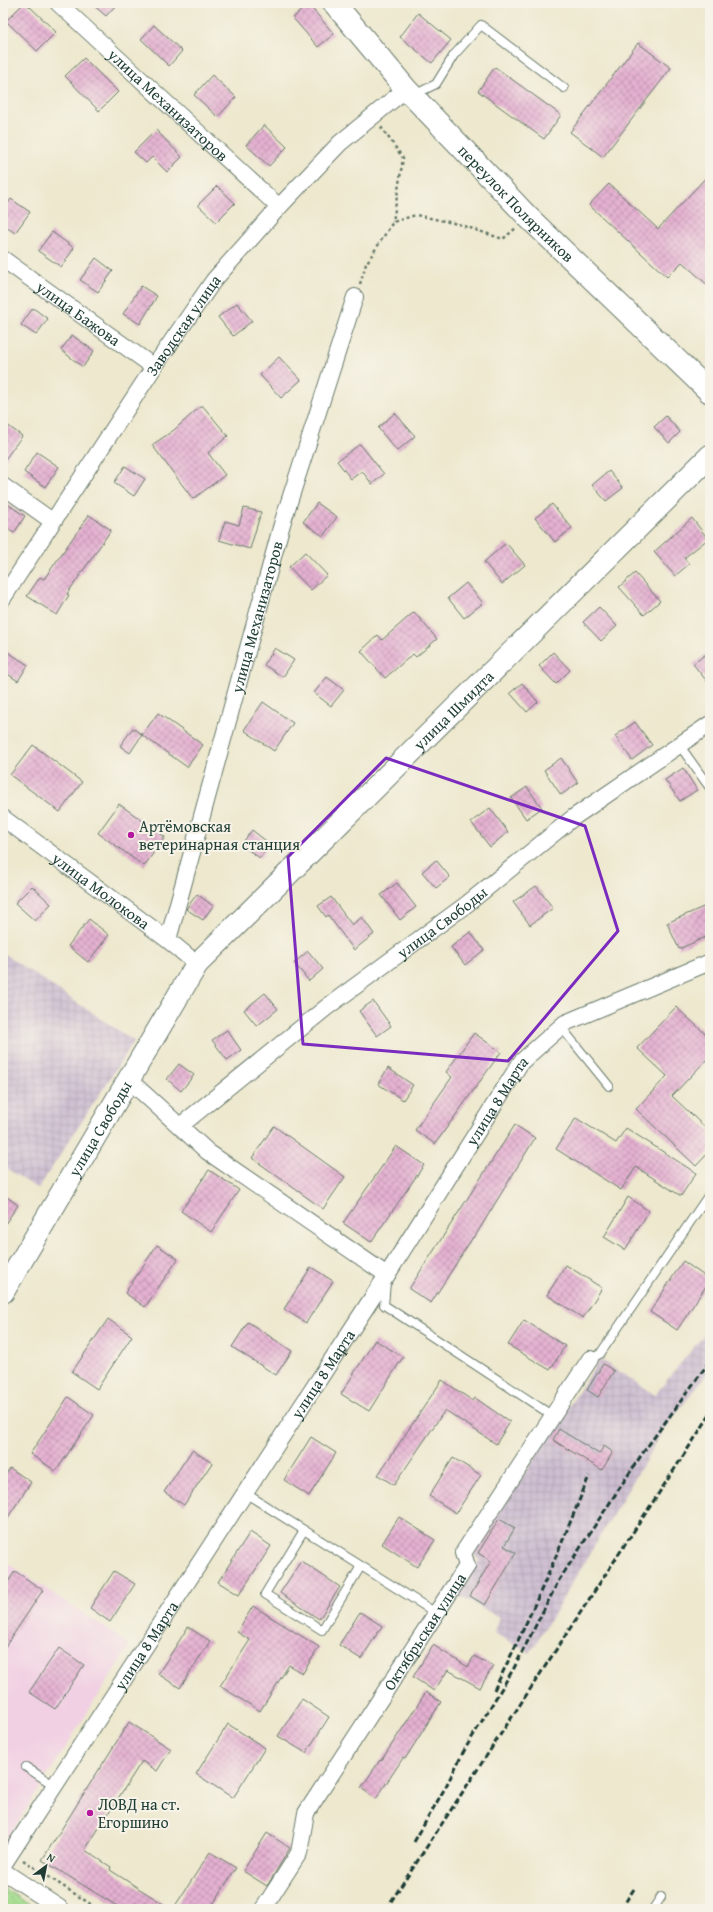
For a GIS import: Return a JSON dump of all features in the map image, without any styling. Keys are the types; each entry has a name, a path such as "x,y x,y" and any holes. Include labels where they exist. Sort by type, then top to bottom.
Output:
{"street":[{"name":"улица Механизаторов","path":"58,3 279,207"},
{"name":"переулок Полярников","path":"334,3 410,92 529,218 710,392"},
{"name":"Заводская улица","path":"3,598 154,366 214,280 279,207 340,142 374,116 410,92"},
{"name":"улица Бажова","path":"3,259 154,366"},
{"name":"улица Механизаторов","path":"168,940 282,524 355,297"},
{"name":"улица Шмидта","path":"197,964 710,456"},
{"path":"3,486 52,521"},
{"name":"улица Свободы","path":"180,1126 327,1007 466,904 574,817 680,746 710,724"},
{"name":"улица Молокова","path":"3,818 168,940 197,964"},
{"name":"улица 8 Марта","path":"7,1859 386,1275 521,1062 565,1023 710,962"},
{"name":"улица Свободы","path":"3,1292 197,964"},
{"path":"129,1080 208,1152 386,1275"},
{"name":"Октябрьская улица","path":"263,1909 300,1853 306,1813 467,1566 463,1553 590,1359"},
{"path":"3,1871 61,1909"}],"lane":[{"path":"410,92 436,84 454,55 481,26 564,88"},
{"path":"680,746 710,788"},
{"path":"561,1027 609,1086"},
{"path":"590,1359 600,1354 710,1193"},
{"path":"386,1275 384,1305 553,1416"},
{"path":"245,1493 436,1613"},
{"path":"304,1530 265,1594 322,1630 361,1566"},
{"path":"26,1767 55,1786"},
{"path":"653,1909 661,1897"}],"path":[{"path":"355,297 366,264 394,222 403,158 374,116"},
{"path":"394,222 416,216 458,224 503,239 529,218"},
{"path":"7,1859 98,1909"},
{"path":"3,1902 7,1909"}],"highlighted area":[{"path":"386,758 585,826 618,931 508,1061 303,1044 288,857"}],"shaded area":[{"path":"3,953 134,1041 38,1189 3,1166"},
{"path":"710,1327 710,1370 665,1428 530,1653 494,1633 499,1617 459,1596 479,1560 473,1552 600,1359 655,1395"},
{"path":"3,1560 130,1645 5,1843 3,1842"}],"green space":[{"path":"3,1888 36,1909 3,1909"}],"building":[{"path":"24,3 26,3 56,32 37,51 6,21"},
{"path":"91,3 118,3 106,16"},
{"path":"308,4 334,34 318,47 293,18"},
{"path":"418,13 451,40 432,63 400,37"},
{"path":"154,25 182,51 169,66 141,39"},
{"path":"638,43 671,68 603,157 570,132"},
{"path":"84,58 118,92 99,111 65,76"},
{"path":"495,67 561,115 544,139 478,91"},
{"path":"212,75 236,97 218,117 194,95"},
{"path":"264,125 287,147 269,166 246,145"},
{"path":"156,130 182,157 167,172 152,157 146,163 134,152"},
{"path":"710,173 710,287 682,262 667,277 589,205 609,184 658,229"},
{"path":"217,186 235,203 216,222 198,205"},
{"path":"11,199 30,212 15,233 3,225 3,211"},
{"path":"52,232 74,248 61,267 38,251"},
{"path":"96,258 113,271 98,292 80,280"},
{"path":"141,286 157,296 140,324 123,314"},
{"path":"237,303 252,321 233,336 218,317"},
{"path":"33,308 48,319 36,335 21,325"},
{"path":"72,335 94,351 83,367 61,350"},
{"path":"279,357 301,380 281,398 260,375"},
{"path":"202,405 228,436 208,453 225,475 193,499 152,445 174,430"},
{"path":"395,413 415,436 397,451 378,428"},
{"path":"666,416 680,432 669,443 654,427"},
{"path":"3,422 22,436 3,462"},
{"path":"360,444 384,474 372,484 362,471 351,479 337,461"},
{"path":"37,452 59,467 45,487 24,472"},
{"path":"125,466 145,479 134,496 114,483"},
{"path":"609,471 623,488 606,501 592,485"},
{"path":"3,501 25,516 14,533 3,526"},
{"path":"317,503 337,517 323,536 303,522"},
{"path":"552,504 572,528 555,542 535,518"},
{"path":"244,508 261,512 250,549 219,540 225,521 239,525"},
{"path":"89,515 111,530 67,594 69,595 57,615 27,596 40,577 44,579"},
{"path":"692,518 708,539 684,558 689,564 675,576 654,552"},
{"path":"506,543 525,565 502,584 484,562"},
{"path":"305,552 327,575 311,590 289,567"},
{"path":"635,573 660,601 644,615 619,587"},
{"path":"466,583 483,603 464,618 448,598"},
{"path":"599,607 617,626 601,641 583,622"},
{"path":"414,612 437,639 416,657 413,654 385,678 361,651 378,635 382,640"},
{"path":"275,648 294,660 283,677 264,665"},
{"path":"3,649 28,665 18,681 3,671"},
{"path":"710,651 710,685 693,664"},
{"path":"553,652 570,670 556,684 539,666"},
{"path":"327,677 344,690 331,706 314,693"},
{"path":"522,683 538,702 527,712 510,693"},
{"path":"263,702 293,723 274,751 244,730"},
{"path":"158,713 203,745 187,767 142,735"},
{"path":"635,722 652,745 632,760 615,736"},
{"path":"133,728 142,735 130,753 120,746"},
{"path":"33,745 82,782 60,812 10,775"},
{"path":"561,758 578,783 561,795 544,770"},
{"path":"683,768 697,790 680,801 665,780"},
{"path":"527,787 542,808 526,819 511,798"},
{"name":"Артёмовская ветеринарная станция","path":"119,804 165,837 144,866 98,833"},
{"path":"490,808 508,832 490,847 471,822"},
{"path":"252,830 270,844 260,858 241,845"},
{"path":"436,860 450,877 436,888 422,872"},
{"path":"397,883 416,907 400,920 381,895"},
{"path":"32,886 51,904 35,921 15,903"},
{"path":"536,886 553,908 530,925 513,902"},
{"path":"197,894 213,906 203,920 186,909"},
{"path":"331,897 352,925 362,917 374,934 354,950 328,915 326,917 318,906"},
{"path":"710,904 710,935 679,949 667,923"},
{"path":"89,919 109,935 88,962 68,946"},
{"path":"470,932 484,950 465,965 451,947"},
{"path":"308,951 323,969 309,981 294,963"},
{"path":"265,993 278,1009 257,1026 244,1010"},
{"path":"373,1001 391,1026 377,1036 359,1011"},
{"path":"676,1007 710,1038 710,1056 672,1096 710,1132 710,1151 696,1166 636,1109 667,1076 637,1048"},
{"path":"227,1030 241,1050 227,1060 212,1040"},
{"path":"474,1033 501,1052 435,1144 415,1130 452,1077 446,1072"},
{"path":"179,1064 194,1075 181,1091 167,1079"},
{"path":"388,1068 413,1085 403,1100 378,1084"},
{"path":"576,1118 616,1143 626,1128 696,1173 681,1196 636,1167 621,1190 556,1149"},
{"path":"515,1125 535,1138 474,1238 473,1237 431,1303 409,1289"},
{"path":"274,1126 345,1177 323,1209 252,1158"},
{"path":"396,1146 424,1165 371,1242 343,1223"},
{"path":"209,1170 239,1190 211,1232 181,1211"},
{"path":"3,1194 18,1205 3,1227"},
{"path":"628,1197 649,1211 625,1250 604,1237"},
{"path":"157,1245 178,1259 145,1307 125,1293"},
{"path":"683,1261 710,1280 677,1330 650,1312"},
{"path":"566,1265 602,1288 583,1318 547,1295"},
{"path":"311,1267 333,1281 306,1323 284,1309"},
{"path":"108,1319 132,1336 97,1389 72,1372"},
{"path":"524,1320 565,1346 550,1370 508,1345"},
{"path":"248,1322 292,1351 276,1375 232,1347"},
{"path":"375,1340 403,1357 369,1411 341,1394"},
{"path":"603,1364 614,1371 598,1397 587,1390"},
{"path":"442,1380 473,1401 475,1398 510,1422 496,1444 445,1410 394,1485 378,1475"},
{"path":"68,1397 94,1415 56,1471 30,1454"},
{"path":"559,1429 599,1454 604,1446 613,1452 602,1470 553,1440"},
{"path":"311,1437 336,1453 309,1496 284,1480"},
{"path":"192,1450 212,1463 184,1505 164,1492"},
{"path":"453,1458 481,1475 456,1513 429,1496"},
{"path":"10,1468 31,1482 3,1525 3,1479"},
{"path":"399,1517 435,1540 417,1567 382,1544"},
{"path":"499,1519 515,1528 504,1546 516,1553 485,1605 470,1596 491,1561 478,1553"},
{"path":"250,1532 271,1546 239,1595 218,1582"},
{"path":"301,1561 340,1587 319,1619 280,1593"},
{"path":"15,1571 43,1590 3,1650 3,1590"},
{"path":"114,1571 135,1584 110,1622 90,1608"},
{"path":"253,1606 319,1647 303,1673 289,1665 260,1711 220,1686 250,1640 237,1632"},
{"path":"360,1612 382,1626 361,1659 339,1645"},
{"path":"188,1627 210,1641 180,1688 158,1674"},
{"path":"433,1645 468,1667 474,1656 493,1666 480,1688 448,1670 434,1691 413,1677"},
{"path":"59,1648 84,1665 55,1709 29,1692"},
{"path":"426,1692 441,1702 405,1759 403,1758 376,1799 361,1788 380,1760 381,1761"},
{"path":"302,1699 329,1717 306,1753 278,1736"},
{"path":"129,1722 171,1749 157,1771 142,1761 85,1850 111,1867 110,1870 171,1909 122,1909 42,1860"},
{"path":"228,1724 265,1748 233,1798 196,1774"},
{"path":"267,1833 290,1848 267,1886 243,1871"},
{"path":"210,1852 236,1868 210,1909 173,1909"}],"railway":[{"path":"462,1754 514,1668 559,1580 642,1454 710,1361"},
{"path":"386,1909 710,1415"},
{"path":"494,1690 544,1584 589,1476"},
{"path":"414,1842 445,1788 465,1749"},
{"path":"621,1909 634,1889"}],"place":[{"name":"Артёмовская ветеринарная станция","path":"131,835"},
{"name":"ЛОВД на ст. Егоршино","path":"90,1813"}]}
